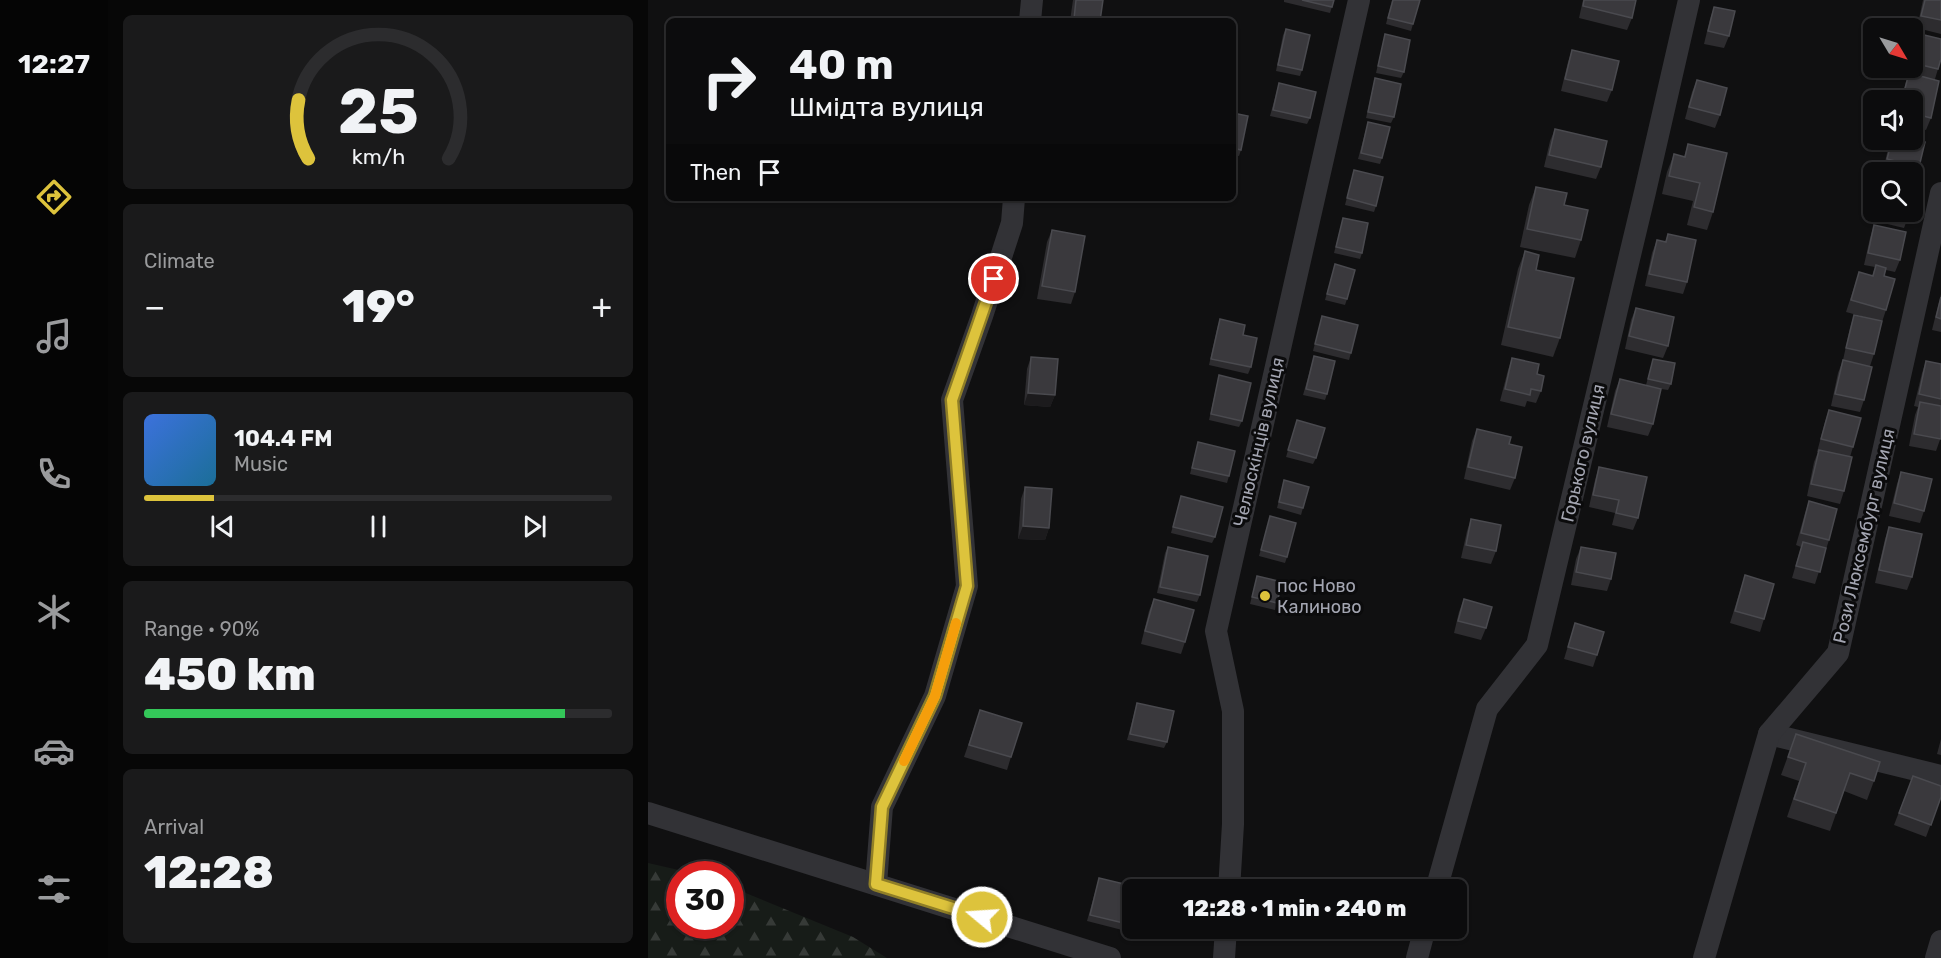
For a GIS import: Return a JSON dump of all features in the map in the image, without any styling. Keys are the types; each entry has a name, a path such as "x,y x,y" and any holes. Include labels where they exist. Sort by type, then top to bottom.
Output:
{"street":[{"path":"1030,18 1032,0"},
{"name":"Челюскінців вулиця","path":"1230,879 1233,824 1233,711 1216,631 1359,0"},
{"name":"Горького вулиця","path":"1439,879 1487,709 1537,645 1689,0"},
{"name":"Рози Люксембург вулиця","path":"1704,958 1769,734 1838,653 1941,193"},
{"path":"876,884 882,807 935,696 967,586 952,400 982,316 1011,223 1014,201"},
{"path":"1769,734 1941,776"},
{"path":"648,813 1110,958"},
{"path":"1224,958 1225,939"},
{"path":"1417,958 1422,939"},
{"path":"1936,958 1941,940"}],"green space":[{"path":"648,863 666,867 666,939 744,939 744,892 853,937 887,958 648,958"}],"building":[{"path":"1076,0 1103,0 1100,18 1074,18"},
{"path":"1302,0 1334,0 1332,7"},
{"path":"1393,0 1420,0 1413,24 1388,18"},
{"path":"1584,0 1636,0 1632,18 1583,6"},
{"path":"1925,0 1941,0 1941,20 1921,16"},
{"path":"1714,7 1735,11 1729,36 1708,31"},
{"path":"1286,29 1310,35 1302,70 1278,65"},
{"path":"1385,34 1410,40 1404,72 1378,66"},
{"path":"1923,35 1941,39 1941,59 1938,69 1923,65"},
{"path":"1572,50 1619,61 1612,90 1565,79"},
{"path":"1923,77 1939,81 1931,118 1923,116 1923,90 1905,90 1908,78"},
{"path":"1375,78 1401,84 1394,117 1368,112"},
{"path":"1697,80 1727,88 1720,115 1689,107"},
{"path":"1279,83 1316,92 1310,118 1273,110"},
{"path":"1236,114 1248,116 1241,150 1236,149"},
{"path":"1368,122 1390,127 1382,158 1361,153"},
{"path":"1555,129 1607,141 1601,167 1549,155"},
{"path":"1923,142 1925,142 1920,162 1899,162 1887,159 1889,150 1923,150"},
{"path":"1688,144 1727,153 1713,212 1694,207 1700,183 1669,176 1674,154 1685,157"},
{"path":"1354,170 1383,177 1376,206 1347,198"},
{"path":"1536,187 1567,193 1564,205 1588,210 1581,240 1527,229"},
{"path":"1343,218 1368,223 1362,253 1336,247"},
{"path":"1874,225 1906,232 1900,260 1868,253"},
{"path":"1052,230 1085,236 1075,292 1042,286"},
{"path":"1668,234 1696,240 1687,282 1649,274 1657,240 1666,242"},
{"path":"1525,251 1539,255 1536,270 1574,278 1560,338 1508,327"},
{"path":"1335,264 1355,270 1347,299 1327,294"},
{"path":"1876,265 1886,268 1884,276 1895,279 1886,310 1851,300 1859,272 1873,276"},
{"path":"1941,297 1941,319 1936,317"},
{"path":"1636,308 1674,317 1668,346 1629,336"},
{"path":"1854,315 1882,321 1874,354 1846,348"},
{"path":"1322,316 1358,325 1351,353 1315,344"},
{"path":"1220,319 1245,325 1243,335 1257,338 1251,367 1211,359"},
{"path":"1314,356 1335,361 1327,394 1306,389"},
{"path":"1031,357 1058,359 1055,395 1028,393"},
{"path":"1512,358 1539,364 1537,374 1544,376 1541,391 1531,389 1530,395 1505,389"},
{"path":"1653,359 1675,363 1671,384 1648,379"},
{"path":"1843,360 1872,367 1864,400 1835,394"},
{"path":"1926,361 1941,364 1941,399 1919,394"},
{"path":"1219,375 1251,383 1242,421 1211,414"},
{"path":"1620,379 1661,389 1653,424 1611,414"},
{"path":"1920,402 1941,406 1941,439 1914,434"},
{"path":"1829,410 1861,418 1853,447 1821,439"},
{"path":"1297,420 1325,428 1316,458 1288,450"},
{"path":"1477,429 1511,437 1509,444 1522,447 1515,478 1468,467"},
{"path":"1198,442 1235,451 1229,476 1192,468"},
{"path":"1819,450 1852,457 1844,491 1811,484"},
{"path":"1599,467 1647,477 1638,518 1616,513 1619,500 1593,495"},
{"path":"1901,472 1932,479 1924,511 1894,503"},
{"path":"1284,480 1309,487 1303,508 1279,502"},
{"path":"1025,487 1052,489 1049,528 1023,526"},
{"path":"1181,496 1223,507 1215,537 1173,527"},
{"path":"1809,501 1837,509 1829,540 1801,533"},
{"path":"1270,516 1296,523 1287,557 1261,550"},
{"path":"1471,519 1501,525 1496,551 1466,545"},
{"path":"1889,527 1922,534 1912,577 1879,570"},
{"path":"1803,542 1826,548 1820,572 1796,566"},
{"path":"1168,547 1208,556 1200,595 1160,587"},
{"path":"1581,547 1616,553 1611,579 1576,572"},
{"path":"1745,575 1774,584 1764,619 1735,611"},
{"name":"пос Ново Калиново","path":"1257,576 1282,582 1277,603 1252,597"},
{"path":"1154,599 1194,610 1185,642 1145,631"},
{"path":"1464,599 1492,607 1486,628 1458,621"},
{"path":"1575,623 1604,632 1597,655 1568,647"},
{"path":"1137,703 1174,711 1167,742 1130,734"},
{"path":"980,710 1022,723 1011,757 969,745"},
{"path":"1796,734 1880,762 1874,781 1850,773 1836,813 1794,799 1806,763 1788,757"},
{"path":"1913,776 1941,786 1941,797 1931,825 1899,813"},
{"path":"1099,878 1122,883 1122,923 1090,915"}],"slow traffic":[{"path":"904,761 935,696 956,623"}],"place":[{"name":"пос Ново Калиново","path":"1265,596"}],"route":[{"path":"982,917 876,884 882,807 935,696 967,586 952,400 994,279"}]}
